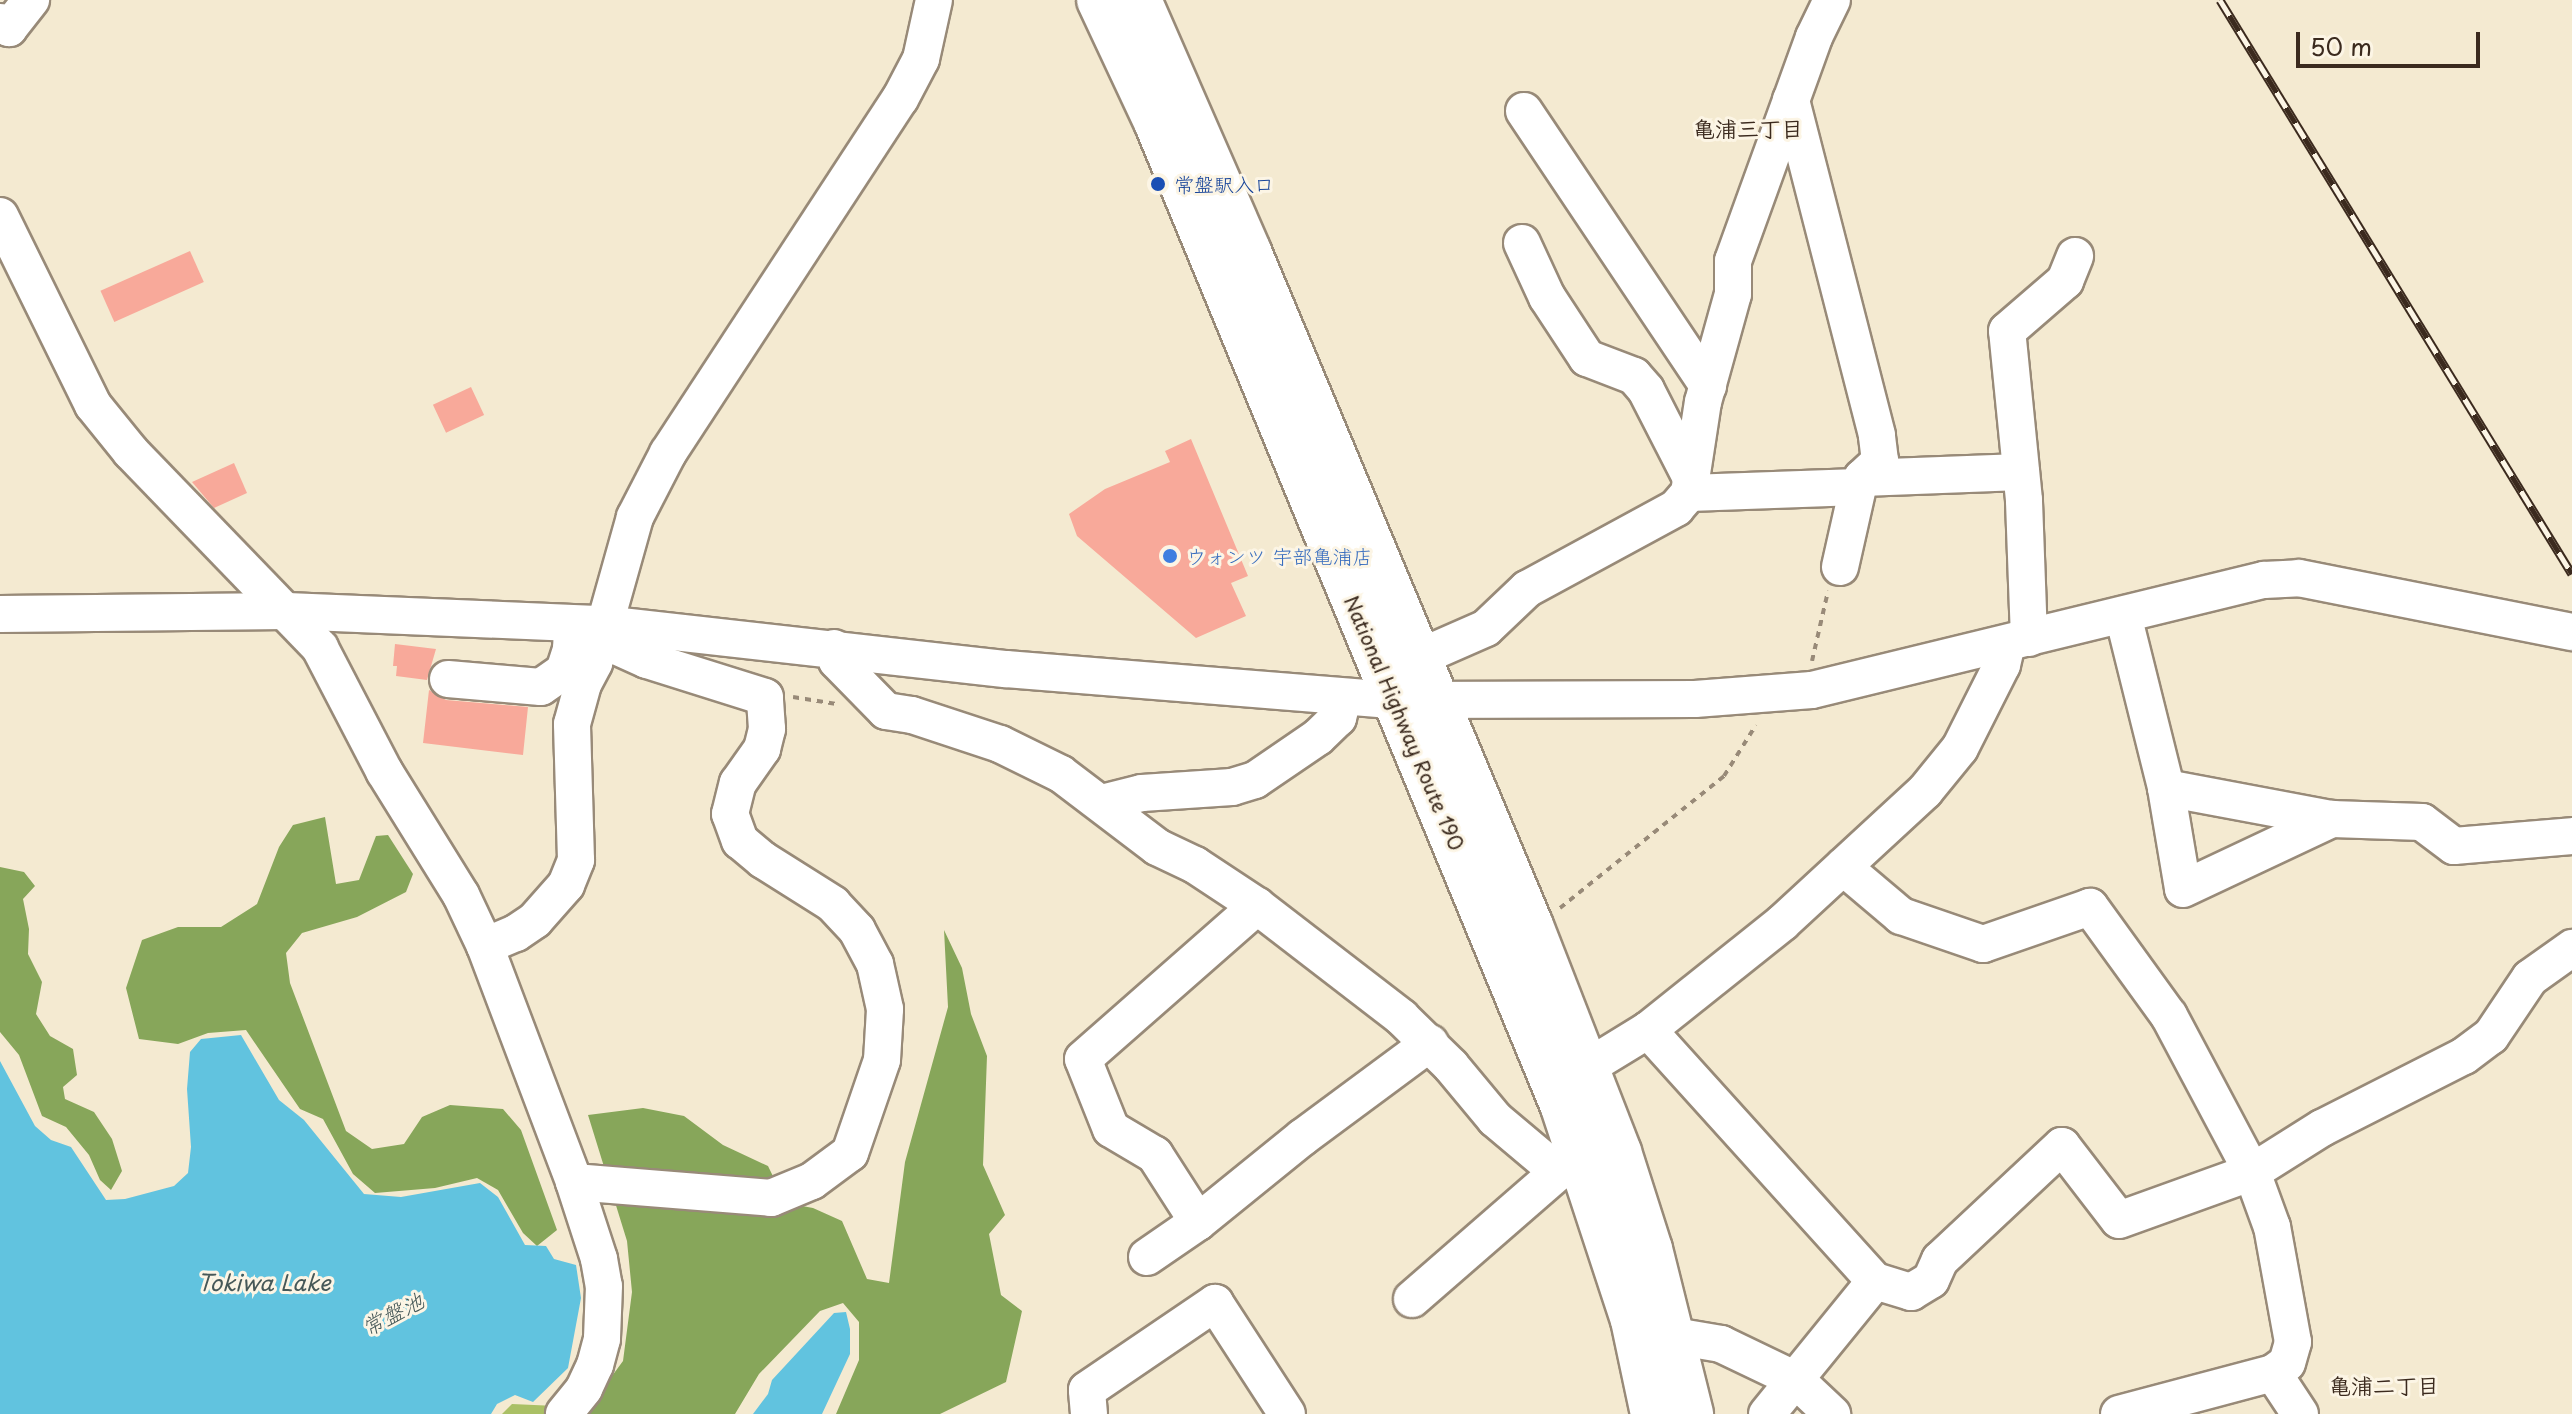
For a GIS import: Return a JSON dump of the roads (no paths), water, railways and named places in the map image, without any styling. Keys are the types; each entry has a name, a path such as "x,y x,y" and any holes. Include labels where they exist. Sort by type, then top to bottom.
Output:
{"highway":[{"name":"National Highway Route 190","path":"1099,0 1407,682 1531,926 1619,1152 1674,1336 1691,1414"},
{"name":"National Highway Route 190","path":"1139,0 1407,682 1571,1166 1633,1320 1653,1414"}],"street":[{"path":"0,22 9,28 31,0"},
{"path":"485,946 516,933 535,920 566,885 576,860 572,724 592,628 635,517 668,453 900,99 921,59 934,0"},
{"path":"1407,682 1486,628 1527,589 1676,508 1690,485 1708,386 1733,294 1733,261 1791,100 1832,0"},
{"path":"1791,100 1877,435 1880,461 1860,482 1840,567"},
{"path":"1524,111 1708,386"},
{"path":"0,216 93,405 131,452 308,632 331,666 384,771 461,895 485,946 574,1182 599,1259 605,1310 595,1365 584,1389 564,1414"},
{"path":"1522,243 1547,297 1587,358 1634,376 1646,390 1690,485"},
{"path":"1586,1068 1648,1030 1782,923 1925,791 1960,748 2002,665 2018,641 2021,472 2007,331 2065,281 2075,256"},
{"path":"1690,485 1860,482 2021,472"},
{"path":"0,614 287,611 592,628 834,648 1006,669 1343,698 1407,682 1695,699 1791,692 2018,641 2264,580 2299,578 2572,632"},
{"path":"2123,615 2166,788 2183,889 2332,819"},
{"path":"448,679 533,688 549,683 564,671 592,628"},
{"path":"574,1182 771,1198 812,1181 850,1153 882,1060 885,1009 875,964 857,930 833,904 763,860 740,841 730,814 738,783 762,749 767,729 765,697 647,660 592,628"},
{"path":"834,648 837,661 886,711 912,715 1000,744 1061,774 1157,847 1195,865 1257,906 1401,1017 1430,1043 1495,1119 1571,1166 1412,1299"},
{"path":"1102,803 1142,793 1232,787 1255,780 1318,737 1338,718 1343,698"},
{"path":"2166,788 2332,819 2422,822 2454,846 2572,836"},
{"path":"1843,867 1901,916 1983,944 2090,907 2169,1016 2252,1172 2272,1227 2293,1342 2287,1363 2273,1373 2119,1414"},
{"path":"1198,1222 1155,1155 1111,1129 1083,1059 1130,1015 1178,980 1257,906"},
{"path":"1648,1030 1875,1281 1911,1292 1931,1280 1940,1260 2062,1146 2119,1220 2252,1172 2322,1128 2464,1056 2491,1036 2530,978 2572,948"},
{"path":"1147,1257 1198,1222 1303,1137 1430,1043"},
{"path":"1767,1414 1875,1281"},
{"path":"1089,1414 1087,1390 1215,1303 1287,1414"},
{"path":"1674,1336 1721,1344 1796,1380 1832,1414"},
{"path":"2273,1373 2300,1414"}],"water":[{"name":"Tokiwa Lake","path":"241,1035 279,1100 304,1120 364,1194 401,1197 480,1183 498,1197 525,1245 546,1246 554,1259 576,1265 581,1298 568,1368 533,1402 515,1395 497,1404 491,1414 0,1414 0,1061 35,1126 51,1140 71,1147 106,1200 125,1199 174,1186 188,1173 191,1147 187,1089 190,1052 201,1039"},
{"path":"846,1312 850,1354 822,1414 753,1414 768,1394 772,1380 834,1313"}],"railway":[{"path":"2220,0 2572,574"}],"place":[{"name":"常盤駅入口","path":"1158,184"},
{"name":"ウォンツ 宇部亀浦店","path":"1170,556"}],"district":[{"name":"亀浦三丁目","path":"1748,128"},
{"name":"亀浦二丁目","path":"2384,1385"}],"water label":[{"name":"常盤池","path":"392,1313"}]}
